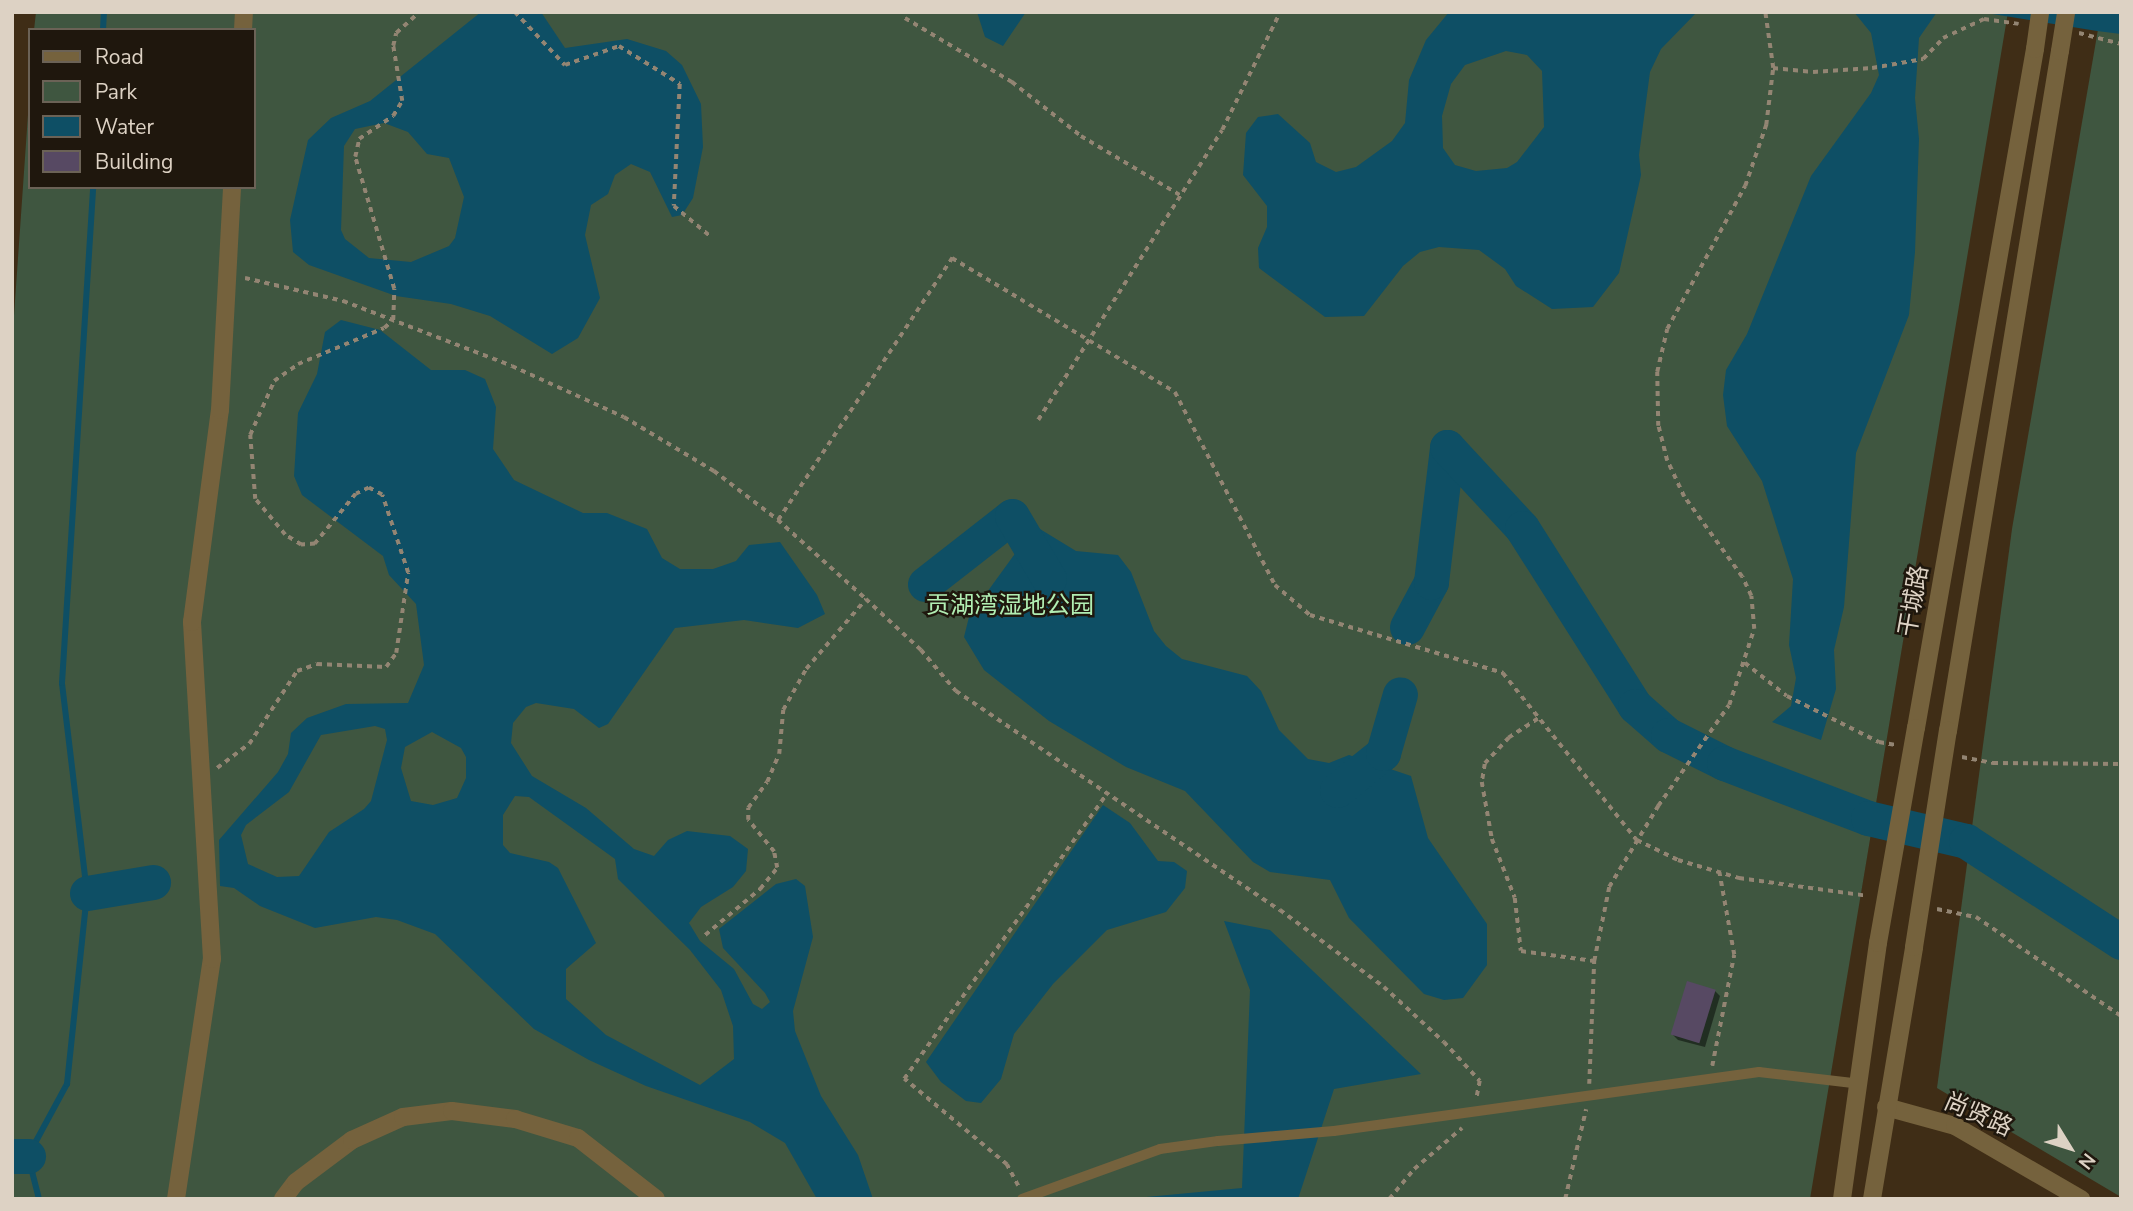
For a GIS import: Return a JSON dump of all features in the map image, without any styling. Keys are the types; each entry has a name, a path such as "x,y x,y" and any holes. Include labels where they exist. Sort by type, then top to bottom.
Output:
{"street":[{"name":"干城路","path":"1842,1199 1861,1084 1878,943 2040,12"},
{"path":"1872,1199 2066,12"},
{"path":"176,1199 212,958 192,622 212,484 232,189"},
{"name":"尚贤路","path":"1886,1109 1952,1130 2074,1199"},
{"name":"尚贤路","path":"1886,1109 1955,1126 2081,1199"},
{"path":"283,1199 296,1182 352,1140 403,1117 453,1111 515,1119 578,1138 656,1199"}],"lane":[{"path":"1024,1198 1160,1149 1218,1141 1334,1130 1588,1098 1709,1077 1759,1072 1861,1084"}],"path":[{"path":"201,775 229,763 249,744 297,671 317,664 386,667 396,653 408,573 382,495 369,488 356,494 315,544 301,545 285,535 255,499 250,435 274,382 298,364 384,328 393,320 384,247 355,157 359,139 393,116 402,101 393,47 396,33 419,12"},
{"path":"515,12 565,65 619,46 680,84 674,206 710,236"},
{"path":"1038,419 1222,130 1280,12"},
{"path":"1565,1199 1588,1098 1594,961 1609,887 1658,806 1729,705 1754,629 1751,596 1685,497 1667,461 1658,426 1657,372 1667,329 1686,286 1745,186 1766,125 1773,68 1765,12"},
{"path":"905,18 1012,82 1081,136 1180,195"},
{"path":"1773,68 1814,72 1872,68 1923,59"},
{"path":"778,520 952,258 1175,391 1275,585 1310,615 1360,634 1503,673 1637,840 1678,860 1719,872 1876,898"},
{"path":"226,273 343,301 512,366 624,417 714,471 778,520 921,650 956,691 1280,909 1384,987 1444,1042 1480,1082 1475,1112 1390,1199"},
{"path":"705,935 760,889 777,868 774,852 748,820 748,808 768,782 779,754 783,710 806,669 866,600"},
{"path":"1745,663 1787,696 1821,714 1879,742 1904,747"},
{"path":"1538,719 1509,738 1485,764 1482,782 1492,839 1515,898 1521,951 1594,961"},
{"path":"1955,756 1993,763 2121,764"},
{"path":"1024,1198 1007,1165 904,1079 1107,793"},
{"path":"1709,1077 1734,955 1719,872"},
{"path":"1924,907 1976,917 2121,1016"}],"green space":[{"name":"贡湖湾湿地公园","path":"36,12 2008,12 1810,1199 12,1199 12,344 28,115 28,189 256,189 256,28 34,28"},
{"path":"2101,12 2121,12 2121,1197 1937,1088 2012,529"}],"water":[{"path":"481,12 541,12 565,48 627,39 666,51 682,65 701,104 703,147 693,198 682,215 672,217 650,172 631,164 615,175 608,194 591,205 585,235 600,298 578,338 552,354 490,316 451,304 396,296 309,265 293,252 290,220 308,140 331,118 370,101","holes":["384,123 408,132 427,154 449,158 464,197 455,238 449,246 411,262 369,258 345,239 341,230 344,146 355,129"]},
{"path":"977,12 1026,12 1003,46 985,37"},
{"path":"1449,12 1697,12 1661,49 1650,72 1639,155 1641,175 1619,273 1593,307 1552,309 1516,286 1505,269 1479,250 1439,247 1420,252 1403,266 1364,316 1325,317 1259,268 1258,248 1267,227 1267,206 1243,175 1246,133 1258,117 1278,114 1310,143 1316,162 1336,172 1356,167 1392,141 1405,123 1409,80 1426,40","holes":["1506,51 1527,55 1542,71 1544,127 1517,162 1507,168 1476,171 1455,165 1443,148 1442,116 1451,84 1465,65"]},
{"path":"1854,12 1937,12 1919,38 1915,98 1919,139 1915,252 1909,315 1856,453 1844,607 1834,650 1836,689 1821,740 1772,722 1791,706 1796,678 1789,645 1793,579 1762,481 1727,426 1723,395 1726,370 1747,334 1811,176 1871,93 1879,75 1871,33"},
{"path":"1980,12 2121,12 2121,34 2097,31"},
{"path":"341,320 380,330 431,370 465,370 485,379 496,407 493,449 514,480 583,513 607,513 647,529 662,558 680,569 713,569 736,561 749,545 780,542 817,595 825,614 798,628 744,620 675,628 608,724 599,728 574,709 536,703 526,707 513,723 511,743 532,776 586,808 634,849 654,856 668,840 687,831 730,836 748,849 746,871 733,887 701,907 689,923 700,941 734,969 753,1004 762,1009 770,1002 765,993 723,948 719,929 776,884 796,879 805,886 813,937 793,1011 795,1031 821,1096 858,1155 873,1199 817,1199 785,1143 750,1122 646,1086 589,1060 534,1029 435,934 397,920 376,917 315,928 260,906 234,888 220,886 219,840 278,772 288,754 291,733 307,718 346,704 408,703 424,665 416,604 389,575 383,556 302,495 294,476 298,413 317,374 325,332","holes":["375,726 385,729 387,740 371,801 364,809 329,832 299,876 277,877 248,864 241,835 246,825 289,792 321,735","432,732 461,748 466,757 466,778 457,798 433,805 411,801 401,768 405,747","515,796 529,797 615,859 618,879 690,950 721,990 733,1026 734,1059 700,1085 606,1035 566,999 566,969 596,943 558,868 549,862 510,853 503,845 503,815"]},
{"path":"1035,526 1076,551 1118,555 1131,572 1154,631 1166,646 1182,659 1247,676 1261,691 1279,730 1308,759 1329,763 1349,755 1411,776 1428,838 1487,924 1487,965 1463,998 1444,1000 1424,994 1349,918 1330,880 1270,872 1253,862 1185,791 1126,767 1049,721 984,670 964,637 969,617"},
{"path":"1103,805 1130,823 1158,861 1174,862 1187,871 1185,888 1166,912 1107,930 1053,984 1014,1034 1001,1079 981,1103 966,1101 941,1082 926,1062"},
{"path":"1224,921 1270,930 1421,1074 1334,1089 1298,1199 1125,1199 1242,1188 1250,990"}],"building":[{"path":"1687,981 1716,990 1699,1043 1671,1035"}],"waterway":[{"path":"103,28 104,12"},
{"path":"39,1199 28,1156 67,1084 87,893 62,683 93,189"},
{"path":"1407,627 1431,582 1447,447 1522,528 1635,706 1668,735 1724,763 1868,818 1966,841 2121,942"},
{"path":"925,584 1012,516 1049,579"},
{"path":"1337,790 1383,753 1400,694"},
{"path":"87,893 153,882"},
{"path":"12,1156 28,1156"}]}
